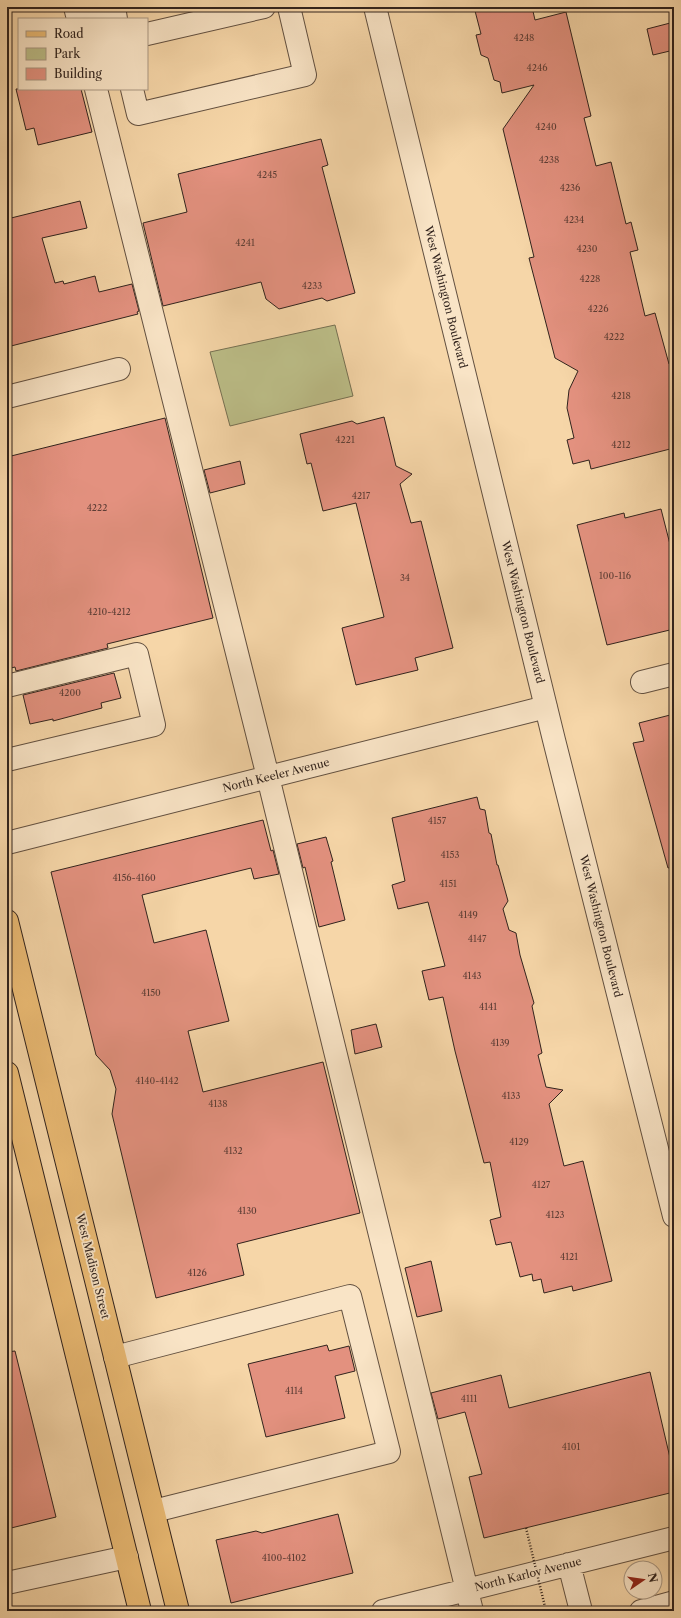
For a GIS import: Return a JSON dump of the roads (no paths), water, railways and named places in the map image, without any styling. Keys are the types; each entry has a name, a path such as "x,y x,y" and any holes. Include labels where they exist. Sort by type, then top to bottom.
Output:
{"main road":[{"name":"West Madison Street","path":"7,921 178,1611"},
{"path":"7,1073 140,1611"}],"street":[{"path":"75,7 78,18"},
{"path":"148,34 264,7"},
{"path":"132,90 138,114 305,75 289,7"},
{"name":"West Washington Boulevard","path":"375,7 546,706 674,1216"},
{"path":"95,18 115,13 116,18"},
{"path":"96,90 268,777 472,1611"},
{"path":"7,397 119,369"},
{"path":"7,686 137,654 154,725 7,760"},
{"path":"642,682 674,674"},
{"name":"North Keeler Avenue","path":"7,843 546,706"},
{"path":"115,1357 350,1296 389,1452 154,1511"},
{"name":"North Karlov Avenue","path":"383,1611 674,1538"},
{"path":"7,1583 127,1557"},
{"path":"569,1564 581,1611"},
{"path":"641,1611 674,1602"}]}
